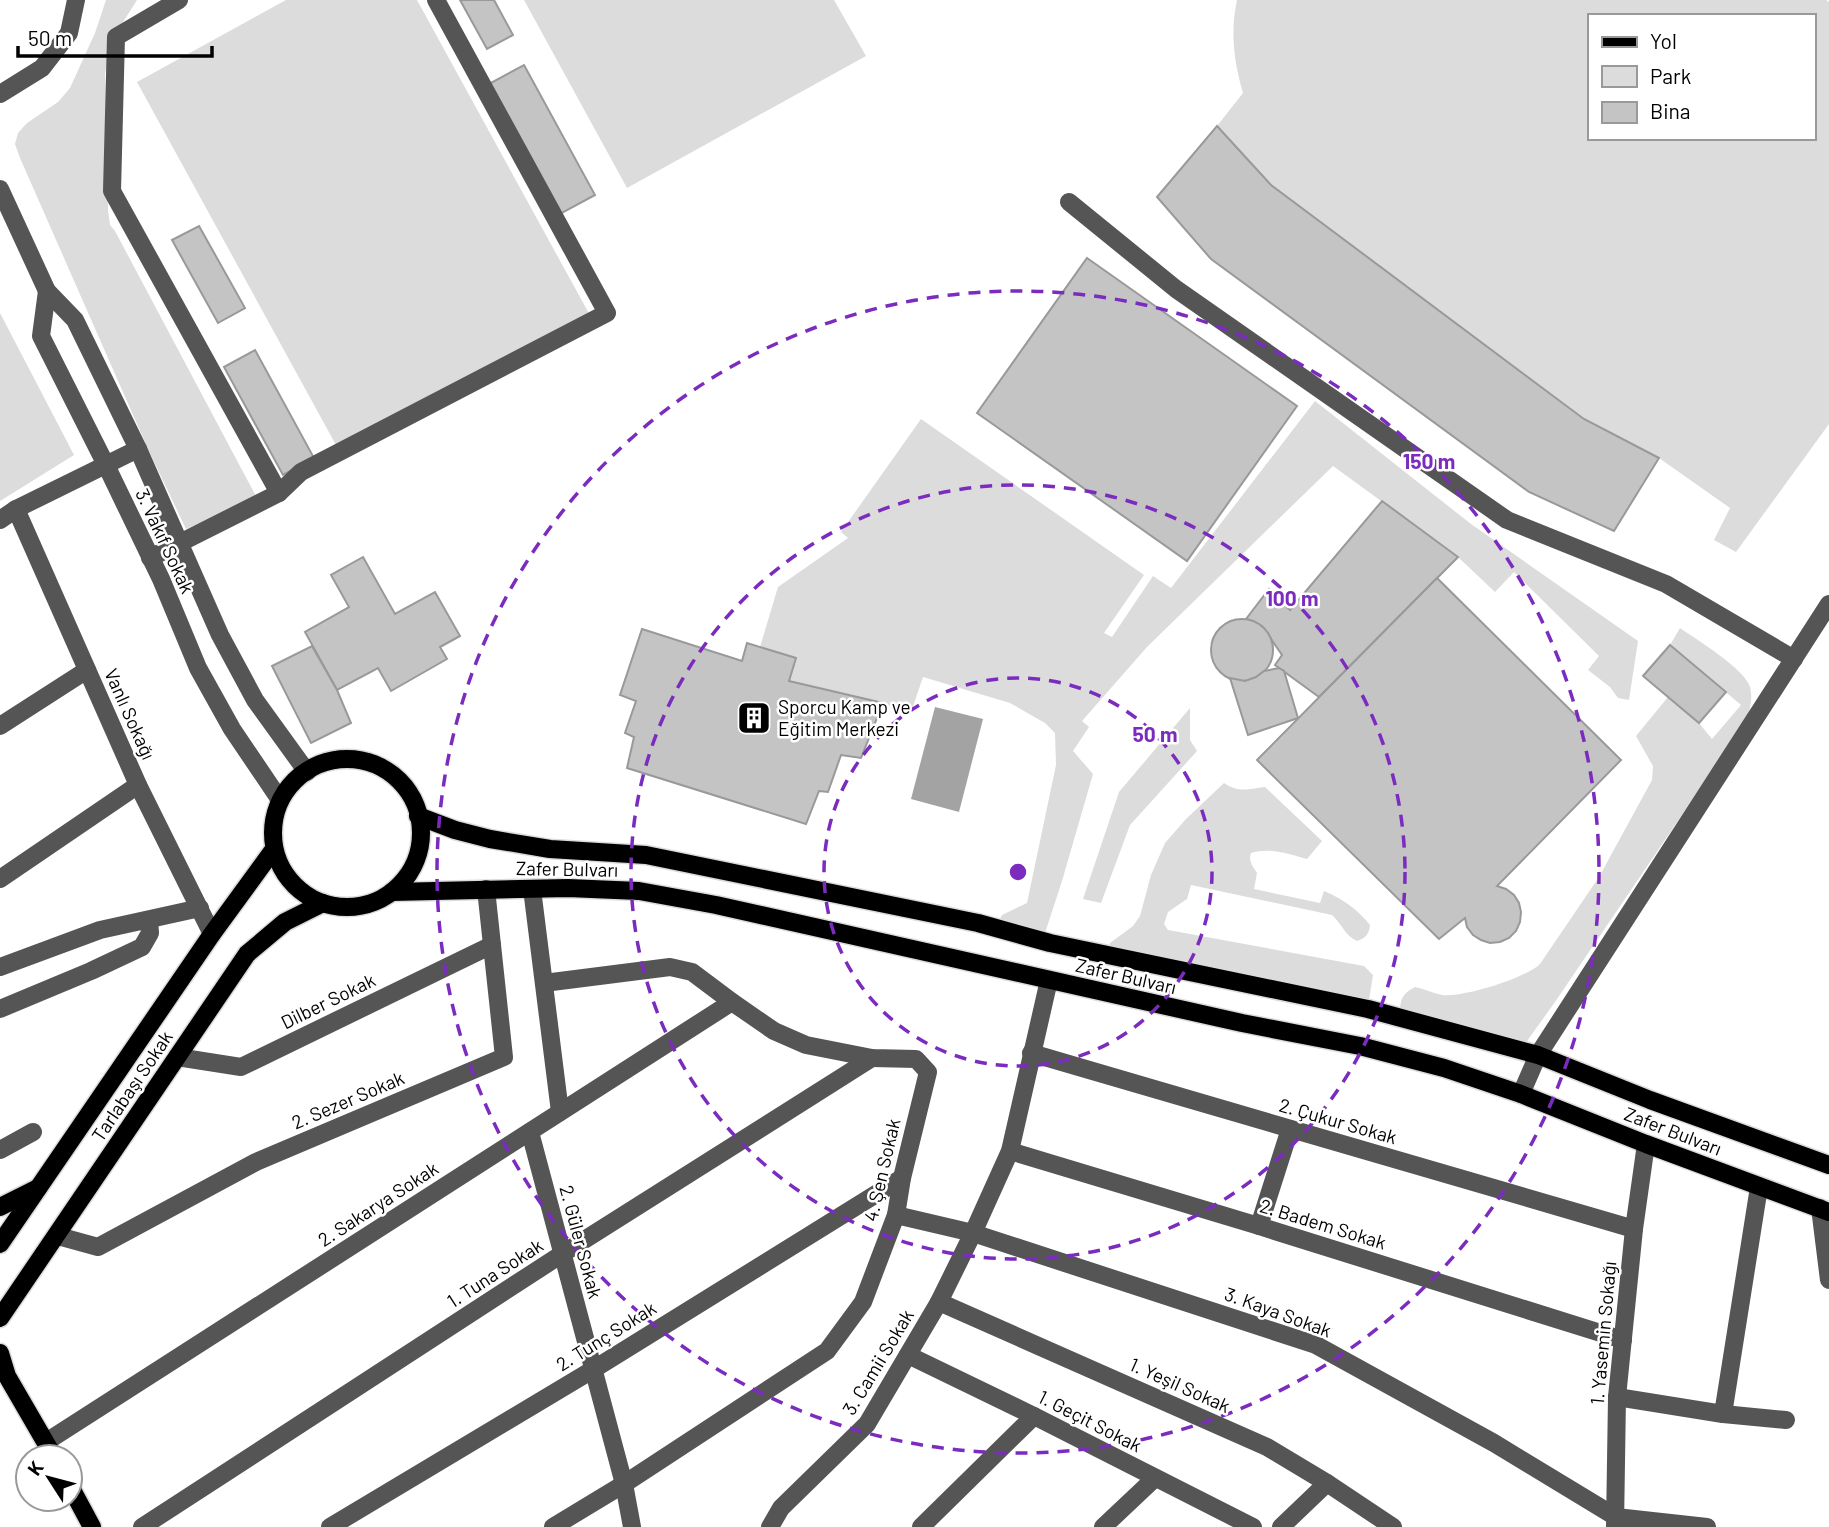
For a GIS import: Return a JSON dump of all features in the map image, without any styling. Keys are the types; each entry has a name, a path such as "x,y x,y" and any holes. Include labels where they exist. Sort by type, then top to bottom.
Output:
{"main road":[{"path":"340,759 363,760 386,769 404,785 416,805 421,829 418,852 408,874 392,892 371,903 348,907 323,903 301,891 284,872 274,849 273,824 280,800 295,780 307,772 315,765 340,759"},
{"name":"Zafer Bulvarı","path":"418,816 490,839 550,849 646,855 978,923 1050,943 1368,1009 1538,1055 1650,1100 1829,1165"},
{"path":"0,1244 212,934 274,849"},
{"name":"Zafer Bulvarı","path":"392,892 568,888 639,891 716,905 1241,1023 1360,1046 1444,1068 1521,1094 1646,1144 1825,1210"},
{"name":"Tarlabaşı Sokak","path":"0,1318 247,954 285,922 323,903"},
{"path":"0,1207 41,1186"},
{"path":"0,1353 4,1373 46,1443"}],"street":[{"path":"0,94 42,68 69,33 76,0"},
{"path":"180,0 116,37 112,191 279,493"},
{"path":"150,558 279,493 301,472 607,313 436,0"},
{"name":"3. Vakıf Sokak","path":"0,188 47,291 75,320 138,449 220,635 255,700 307,772"},
{"path":"1069,202 1176,289 1507,520 1666,584 1794,659"},
{"name":"3. Vakıf Sokak","path":"47,291 41,336 150,558 198,668 232,729 280,800"},
{"path":"0,520 16,509 138,449"},
{"name":"Vanlı Sokağı","path":"16,509 138,785 212,934"},
{"path":"1521,1094 1538,1055 1829,604"},
{"path":"0,726 87,670"},
{"path":"0,879 138,785"},
{"name":"2. Sezer Sokak","path":"58,1236 98,1247 256,1162 503,1057 486,889"},
{"path":"532,889 560,1112"},
{"path":"0,967 100,930 200,908"},
{"path":"0,1009 142,947 150,933 149,920"},
{"name":"Dilber Sokak","path":"177,1057 241,1068 492,945"},
{"name":"4. Şen Sokak","path":"544,983 670,967 692,972 774,1031 806,1045 872,1058 916,1059 928,1072 902,1178 896,1215 863,1302 827,1351 624,1484 553,1527"},
{"path":"972,1233 1010,1151 1049,980"},
{"name":"2. Sakarya Sokak","path":"59,1443 560,1112 732,1002"},
{"name":"2. Çukur Sokak","path":"1031,1053 1634,1229"},
{"name":"1. Tuna Sokak","path":"142,1527 562,1254 872,1058"},
{"path":"1259,1226 1290,1129"},
{"path":"0,1150 33,1132"},
{"name":"2. Güler Sokak","path":"530,1132 624,1484 632,1527"},
{"name":"1. Yasemin Sokağı","path":"1615,1522 1617,1397 1634,1229 1646,1144"},
{"name":"2. Badem Sokak","path":"1010,1151 1623,1340"},
{"name":"2. Tunç Sokak","path":"330,1527 594,1369 902,1178"},
{"path":"1723,1414 1759,1187"},
{"path":"1825,1210 1829,1280"},
{"name":"3. Kaya Sokak","path":"896,1215 972,1233 1316,1345 1494,1443 1615,1522"},
{"name":"3. Camii Sokak","path":"770,1527 781,1508 867,1424 939,1302 972,1233"},
{"name":"1. Yeşil Sokak","path":"939,1302 1267,1447 1393,1527"},
{"name":"1. Geçit Sokak","path":"908,1355 1252,1527"},
{"path":"1617,1397 1723,1414 1786,1420"},
{"path":"921,1527 1034,1416"},
{"path":"1103,1527 1155,1478"},
{"path":"1281,1527 1327,1483"},
{"path":"1615,1522 1707,1527"}],"green space":[{"path":"106,0 137,0 111,41 105,74 110,225 258,500 186,529 148,449 15,144 18,133 27,123 58,102 70,88 95,33"},
{"path":"286,0 417,0 592,319 342,456 137,82"},
{"path":"524,0 834,0 866,56 627,188"},
{"path":"1237,0 1829,2 1829,424 1736,552 1714,540 1730,508 1659,458 1584,418 1271,185 1217,126 1243,93 1234,47"},
{"path":"0,313 74,455 0,501"},
{"path":"1315,401 1471,524 1638,641 1629,700 1618,698 1610,687 1588,670 1599,656 1514,572 1495,592 1458,557 1333,466 1147,647 1082,721 1089,727 1073,751 1093,774 1045,933 1005,923 1000,919 1002,915 1027,903 1056,765 1055,733 1045,723 1010,703 923,677 910,715 883,703 789,681 796,658 760,647 778,587 848,538 841,532 921,419 1144,575 1104,633 1112,637 1153,576 1171,588"},
{"path":"1680,628 1719,655 1746,680 1751,696 1747,719 1555,1002 1522,1048 1406,1014 1400,1008 1401,1001 1406,993 1415,987 1442,995 1464,993 1508,981 1540,964 1599,877 1652,780 1653,766 1636,736 1668,697 1699,723 1712,739 1741,705 1670,645"},
{"path":"1190,708 1190,740 1197,751 1130,825 1101,903 1083,899 1119,792"},
{"path":"1224,783 1239,789 1265,787 1322,841 1307,859 1272,851 1251,853 1251,861 1257,873 1254,889 1320,903 1324,891 1355,909 1370,925 1369,931 1357,941 1349,936 1332,915 1191,885 1187,899 1168,912 1164,924 1168,930 1364,966 1373,975 1369,1000 1361,1005 1110,947 1110,943 1133,926 1140,916 1151,875 1165,843"}],"shaded area":[{"path":"935,707 983,719 959,812 911,799"}],"building":[{"path":"460,0 494,0 513,35 487,49"},
{"path":"524,65 595,195 560,214 489,84"},
{"path":"1217,126 1271,185 1584,419 1659,458 1614,531 1529,492 1211,259 1157,197"},
{"path":"199,226 245,308 218,323 172,240"},
{"path":"1087,258 1297,406 1187,561 977,413"},
{"path":"255,350 314,458 283,475 224,367"},
{"path":"1382,501 1458,557 1319,697 1275,665 1282,655 1262,626 1246,619 1269,589 1290,610"},
{"path":"363,557 395,614 435,592 460,636 440,647 447,659 391,691 378,668 337,690 305,632 349,607 331,575"},
{"path":"1437,578 1621,760 1497,886 1514,895 1521,912 1516,931 1500,942 1490,943 1473,935 1465,918 1439,939 1257,760"},
{"path":"1242,619 1254,621 1264,628 1271,638 1271,662 1264,672 1254,679 1242,681 1230,679 1220,672 1213,662 1211,650 1213,638 1220,628 1230,621"},
{"name":"Sporcu Kamp ve Eğitim Merkezi","path":"642,629 742,661 747,643 796,658 789,681 883,703 861,758 841,755 828,792 819,791 806,824 627,768 634,737 625,733 636,701 620,695"},
{"path":"1670,645 1726,692 1699,723 1643,676"},
{"path":"312,646 337,690 351,723 311,743 272,666"},
{"path":"1279,668 1284,671 1298,718 1248,735 1230,678 1245,681 1264,671"}],"place":[{"name":"Sporcu Kamp ve Eğitim Merkezi","path":"754,718"}]}
